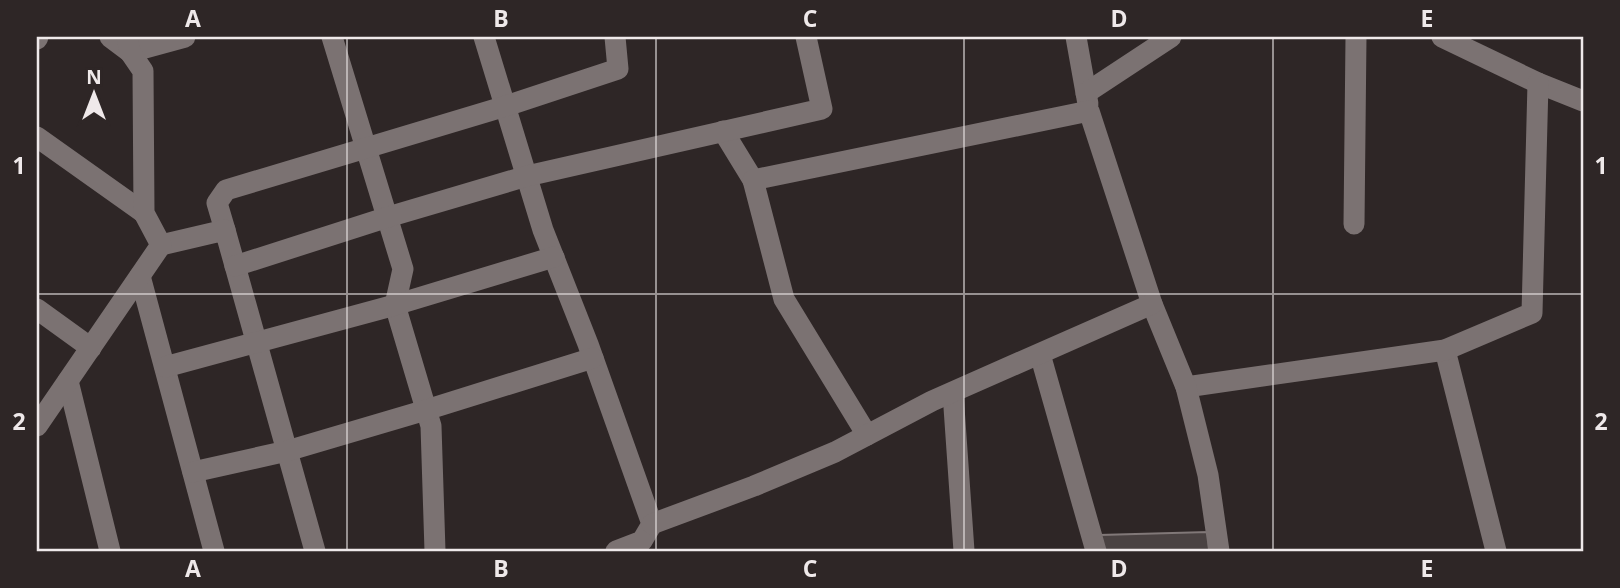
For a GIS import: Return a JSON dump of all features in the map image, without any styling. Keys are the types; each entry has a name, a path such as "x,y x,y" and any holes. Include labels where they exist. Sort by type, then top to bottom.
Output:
{"street":[{"path":"110,37 129,44 185,37"},
{"path":"332,37 404,269 395,304 431,426 435,551"},
{"path":"484,37 543,230 593,358 647,539"},
{"path":"315,551 217,203 226,190 506,106 618,69 615,37"},
{"path":"235,266 527,176 822,108 806,37"},
{"path":"1076,37 1088,102 1152,304 1186,387 1208,475 1219,551"},
{"path":"753,180 1088,102 1171,37"},
{"path":"1354,224 1356,37"},
{"path":"1451,38 1538,83 1583,101"},
{"path":"129,44 143,71 144,214"},
{"path":"1186,387 1445,350 1532,313 1538,83"},
{"path":"723,131 753,180 784,299 867,435"},
{"path":"37,137 144,214 161,245"},
{"path":"37,426 161,245 225,230"},
{"path":"165,367 554,257"},
{"path":"140,275 214,551"},
{"path":"616,551 647,539 754,486 835,452 932,401 1152,304"},
{"path":"37,309 91,348"},
{"path":"1445,350 1496,551"},
{"path":"1040,354 1096,551"},
{"path":"193,472 287,451 593,358"},
{"path":"68,381 110,551"},
{"path":"953,393 964,551"}],"building":[{"path":"1208,532 1209,551 1103,551 1100,535"}]}
